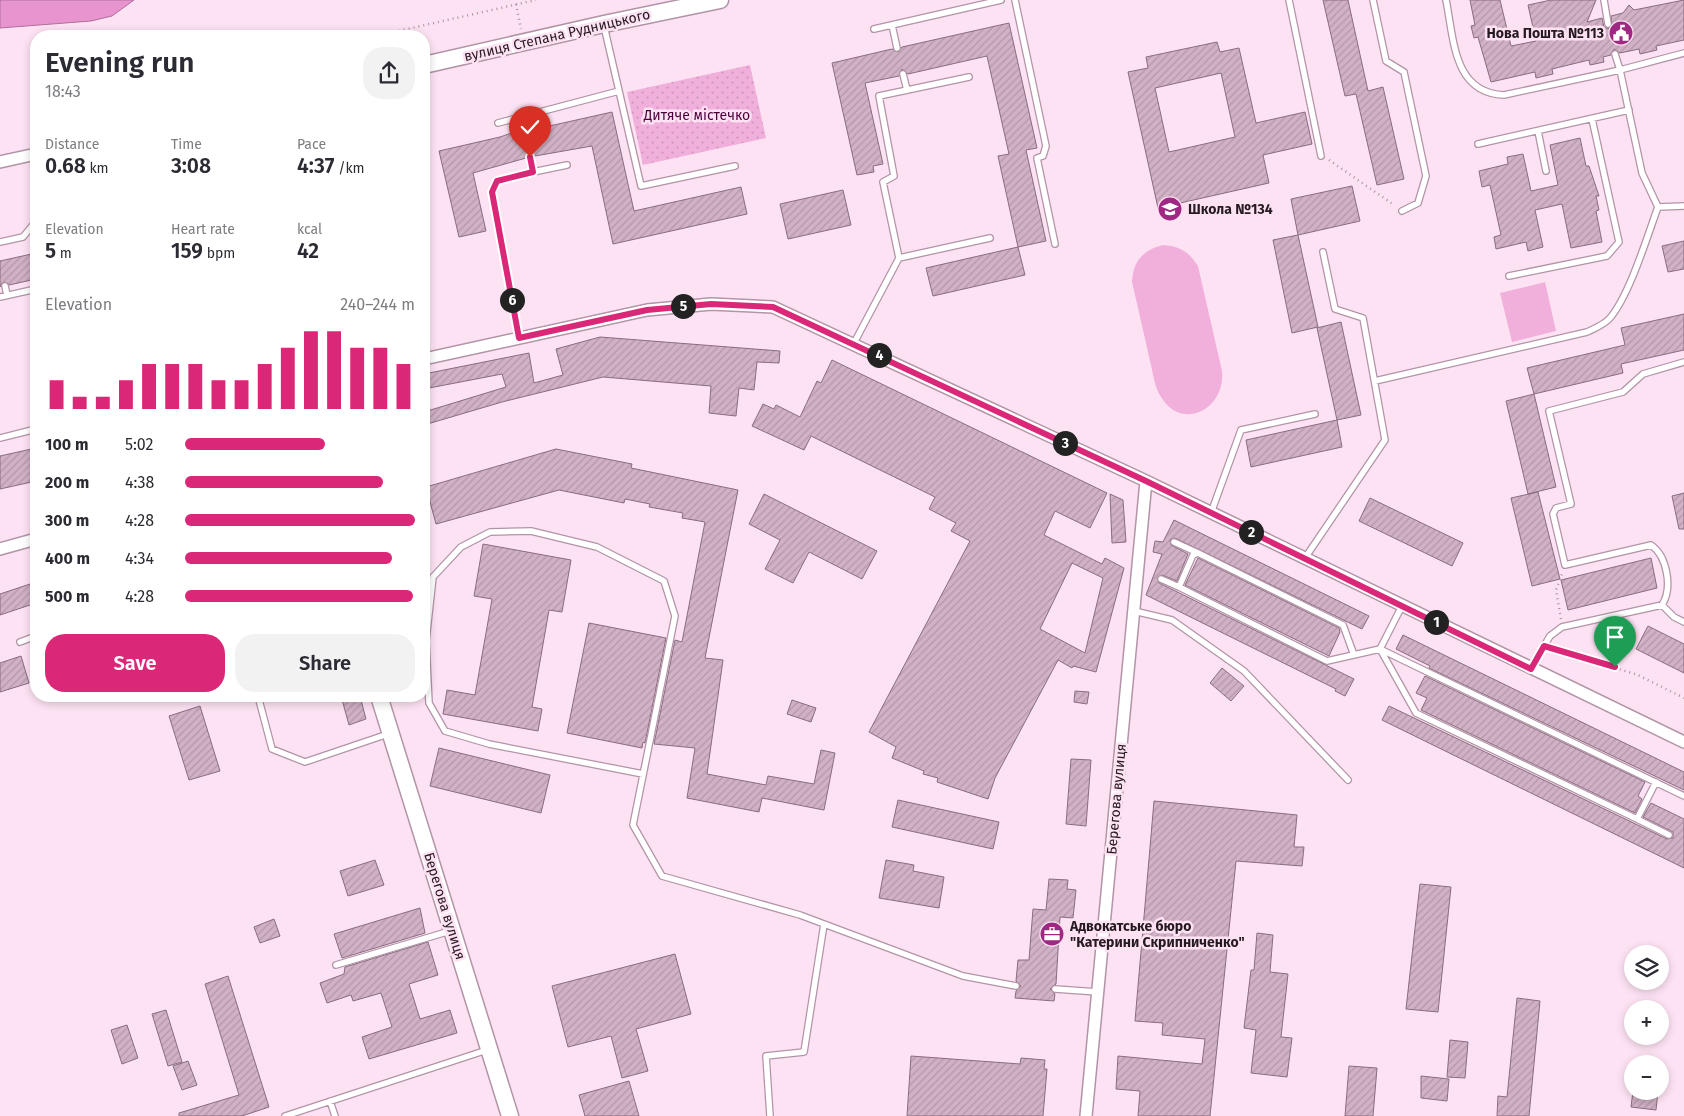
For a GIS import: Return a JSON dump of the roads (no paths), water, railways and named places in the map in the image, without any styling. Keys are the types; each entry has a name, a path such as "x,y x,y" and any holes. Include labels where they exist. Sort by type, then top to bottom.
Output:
{"street":[{"name":"вулиця Степана Рудницького","path":"430,64 720,0"},
{"path":"0,162 30,155"},
{"path":"430,358 647,310 711,304 773,307 854,343 1146,481 1684,742"},
{"name":"Берегова вулиця","path":"1086,1116 1146,481"},
{"path":"0,549 30,540"},
{"name":"Берегова вулиця","path":"381,702 510,1116"}],"lane":[{"path":"874,29 1001,0"},
{"path":"1015,0 1046,146 1043,156 1037,158 1055,244"},
{"path":"1289,0 1321,156"},
{"path":"1374,0 1386,61 1404,72 1426,176 1418,203 1402,211"},
{"path":"1446,0 1460,63 1468,79 1481,91 1504,95 1620,70 1684,53"},
{"path":"1604,0 1608,24"},
{"path":"604,24 641,186 735,166"},
{"path":"892,25 898,48"},
{"path":"1376,381 1587,332 1602,325 1611,317 1632,277 1658,207 1642,173 1615,54"},
{"path":"903,74 907,90"},
{"path":"854,343 899,258 883,182 894,176 879,96 969,77"},
{"path":"498,123 619,91"},
{"path":"1478,144 1629,110"},
{"path":"522,117 524,129"},
{"path":"1509,276 1607,256 1619,242 1592,119"},
{"path":"1538,131 1546,171"},
{"path":"530,157 533,172"},
{"path":"519,338 492,192 497,181 567,165"},
{"path":"1658,207 1684,206"},
{"path":"0,242 23,237 30,228"},
{"path":"899,258 990,238"},
{"path":"1305,558 1385,440 1376,381 1363,318 1335,309 1323,252"},
{"path":"5,286 7,296"},
{"path":"0,297 30,290"},
{"path":"1531,669 1550,636 1562,627 1662,605 1668,596 1668,585 1660,551 1651,544 1565,565 1552,514 1556,508 1571,504 1549,411 1624,392 1643,374 1684,362"},
{"path":"1211,513 1241,430 1315,414"},
{"path":"0,438 30,430"},
{"path":"430,604 433,577 461,547 490,532 532,531 597,547 664,581 675,616 632,825 662,876 824,924 963,976 1016,986"},
{"path":"1174,542 1343,625 1354,655"},
{"path":"1179,586 1193,555 1198,553"},
{"path":"1161,579 1179,586 1327,661 1380,649 1684,796"},
{"path":"1662,605 1674,617 1684,622"},
{"path":"1380,649 1402,606"},
{"path":"1134,611 1172,620 1244,671 1348,780"},
{"path":"20,642 30,638"},
{"path":"1380,649 1416,713 1669,835"},
{"path":"260,702 272,749 306,762 390,733"},
{"path":"428,702 445,731 489,744 643,774"},
{"path":"1637,819 1656,782"},
{"path":"770,1116 766,1056 804,1052 824,924"},
{"path":"336,966 452,931"},
{"path":"1055,989 1098,992"},
{"path":"285,1116 490,1050"},
{"path":"330,1101 335,1116"}],"place":[{"name":"Нова Пошта №113","path":"1621,33"},
{"name":"Школа №134","path":"1170,209"},
{"name":"Адвокатське бюро \"Катерини Скрипниченко\"","path":"1052,934"}],"park label":[{"name":"Дитяче містечко","path":"697,115"}]}
